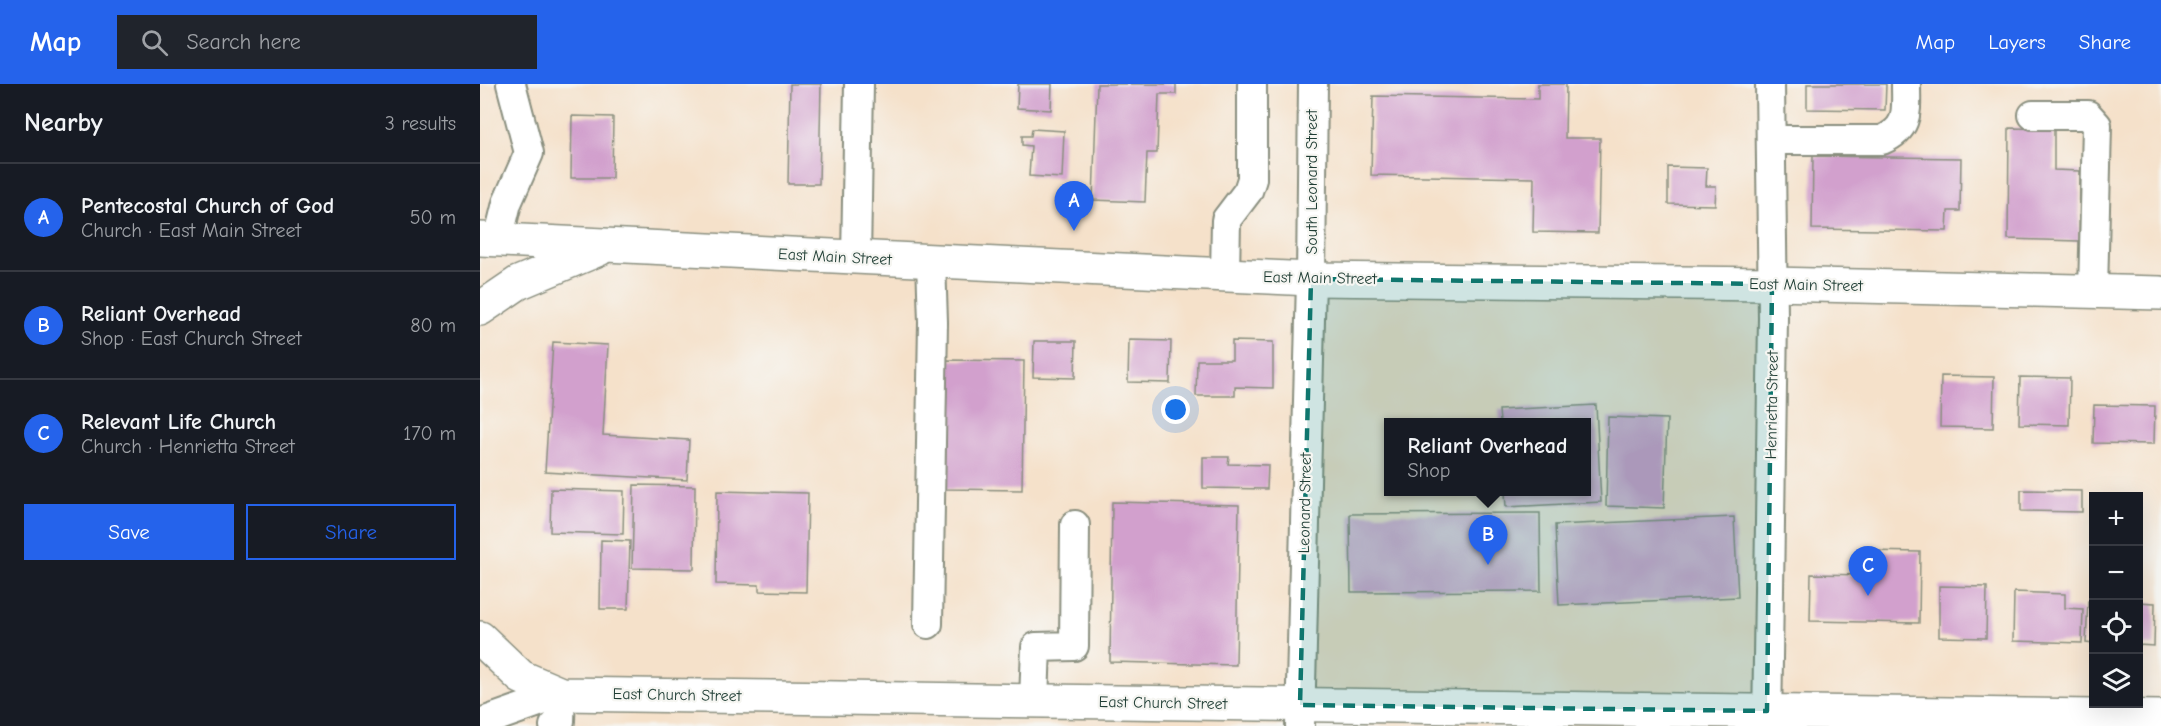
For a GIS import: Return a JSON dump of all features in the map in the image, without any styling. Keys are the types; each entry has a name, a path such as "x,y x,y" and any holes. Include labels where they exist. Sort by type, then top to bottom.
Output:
{"main road":[{"name":"East Main Street","path":"489,240 1311,279 1772,284 2161,293"},
{"path":"480,309 518,283 606,246"},
{"path":"480,638 561,717"},
{"name":"East Church Street","path":"561,717 1034,700 1300,715 2082,722 2161,717"}],"street":[{"path":"489,240 529,153 511,84"},
{"path":"856,258 859,84"},
{"path":"1225,275 1226,220 1248,191 1252,179 1252,84"},
{"name":"South Leonard Street","path":"1311,279 1313,84"},
{"name":"Henrietta Street","path":"1767,719 1772,284 1770,84"},
{"path":"1771,140 1882,140 1897,134 1906,116 1906,84"},
{"path":"2032,114 2088,116 2097,125 2093,292"},
{"path":"928,624 933,322 931,261"},
{"name":"Leonard Street","path":"1300,715 1311,279"},
{"path":"1034,700 1036,647 1074,646 1075,525"},
{"path":"480,723 561,717"}],"highlighted area":[{"path":"1311,279 1772,284 1767,711 1300,705"}],"building":[{"path":"790,84 821,84 819,184 788,184"},
{"path":"1018,84 1052,84 1051,110 1017,108"},
{"path":"1097,84 1176,84 1176,94 1159,94 1157,153 1147,153 1145,202 1093,200"},
{"path":"1538,84 1566,84 1565,138 1600,138 1598,233 1533,232 1534,178 1371,175 1373,96 1538,99"},
{"path":"1807,84 1886,84 1885,110 1807,109"},
{"path":"572,116 613,117 612,178 571,178"},
{"path":"2009,128 2054,129 2054,170 2080,171 2079,241 2008,239"},
{"path":"1032,129 1064,131 1062,178 1029,176 1031,146 1022,145 1022,136 1031,136"},
{"path":"1813,156 1961,158 1960,211 1948,211 1947,231 1812,229"},
{"path":"1668,167 1707,168 1706,186 1716,186 1715,205 1668,204"},
{"path":"1129,340 1171,341 1170,383 1128,382"},
{"path":"1034,341 1076,341 1075,378 1033,377"},
{"path":"1232,341 1273,342 1273,388 1235,387 1235,396 1196,396 1197,360 1232,360"},
{"path":"553,342 608,345 603,435 689,440 687,480 545,472"},
{"path":"947,360 1024,361 1022,490 945,489"},
{"path":"1941,376 1994,377 1993,428 1940,427"},
{"path":"2020,377 2070,378 2069,425 2019,424"},
{"path":"1596,405 1601,502 1506,507 1505,496 1591,496 1591,418 1500,418 1499,410"},
{"path":"2094,405 2155,406 2154,444 2093,443"},
{"path":"1608,417 1667,419 1664,508 1606,506"},
{"path":"1203,457 1229,457 1228,464 1268,465 1267,489 1203,488"},
{"path":"634,485 695,486 694,569 632,568"},
{"path":"551,489 624,491 623,534 550,532"},
{"path":"2021,490 2082,491 2082,512 2021,511"},
{"path":"717,491 808,493 806,592 759,591 759,585 716,584"},
{"path":"1112,502 1239,505 1236,665 1110,662"},
{"path":"1540,513 1541,591 1351,592 1350,514"},
{"path":"1734,517 1738,597 1559,605 1555,525"},
{"path":"601,540 630,541 628,609 600,609"},
{"path":"1868,551 1920,552 1919,623 1810,621 1811,574 1867,575"},
{"path":"1939,586 1987,587 1986,638 1939,637"},
{"path":"2014,592 2065,594 2065,608 2083,609 2082,643 2013,641"},
{"path":"2088,601 2089,601 2089,643 2086,643"},
{"path":"2143,602 2155,603 2154,646 2143,645"}],"place":[{"name":"Pentecostal Church of God","path":"1074,231"},
{"name":"Reliant Overhead","path":"1488,565"},
{"name":"Relevant Life Church","path":"1868,596"}]}
